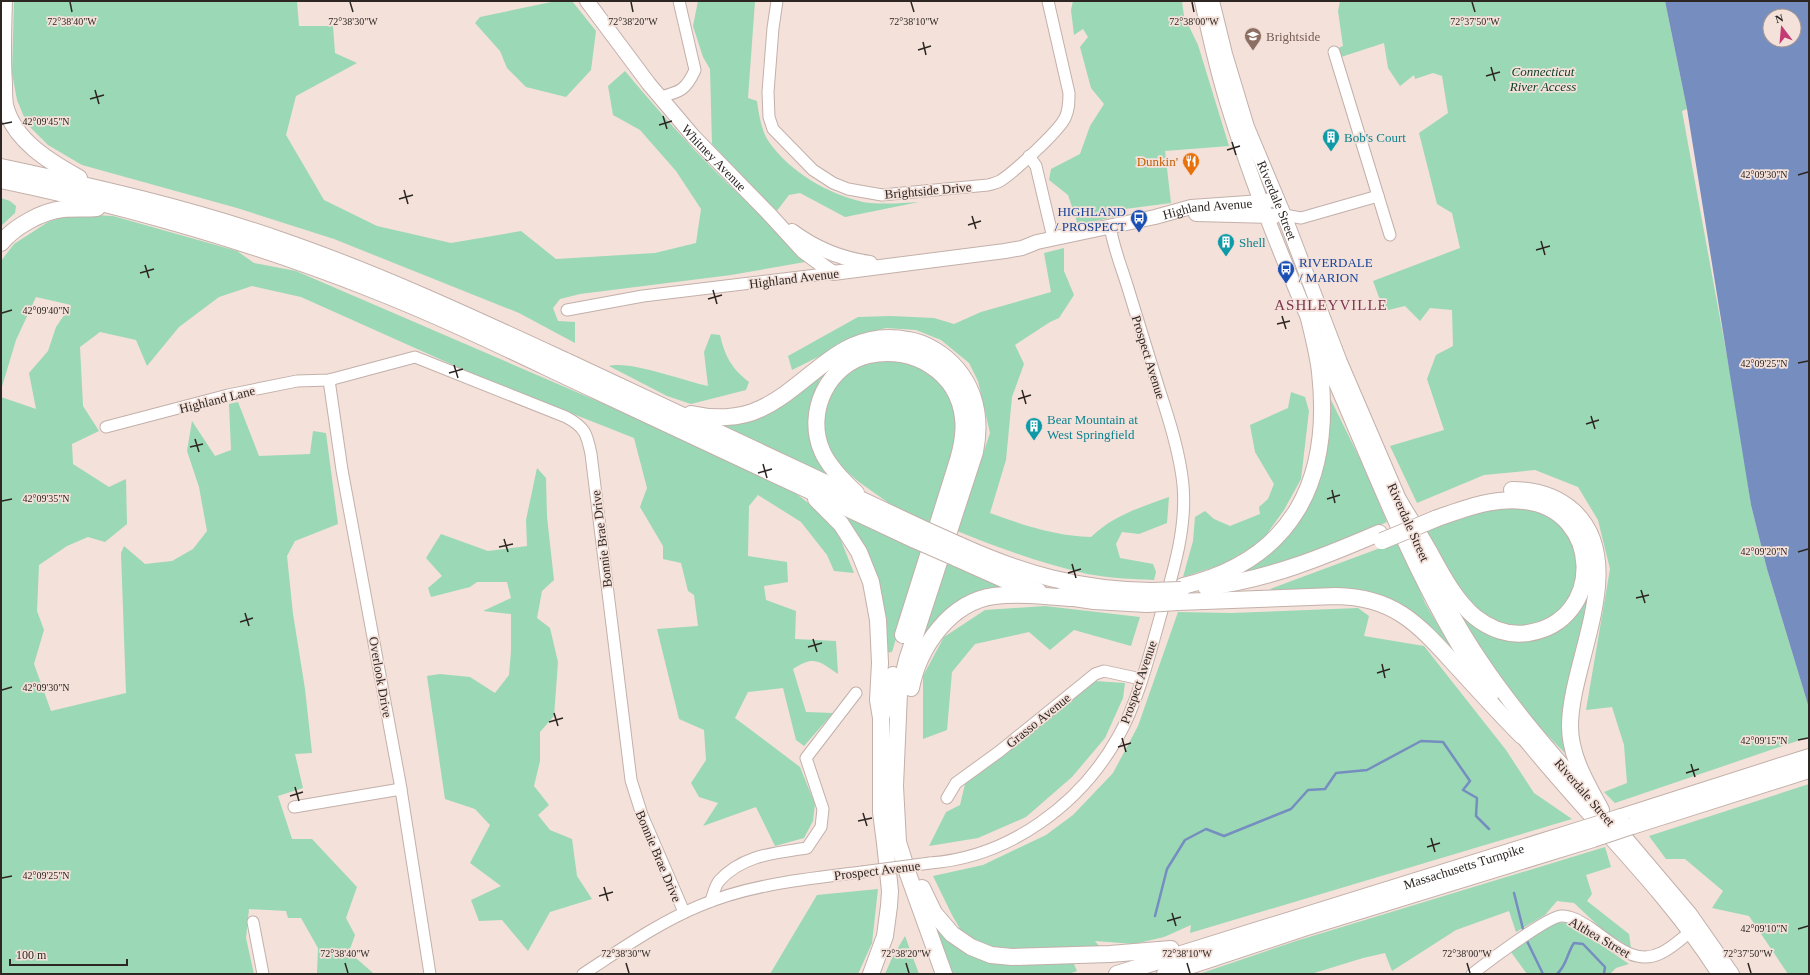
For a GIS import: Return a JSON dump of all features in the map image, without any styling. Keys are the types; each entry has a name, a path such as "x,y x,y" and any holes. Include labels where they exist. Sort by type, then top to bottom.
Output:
{"highway":[{"path":"4,1 2,60 5,105 14,126 41,156 96,187"},
{"path":"1,167 96,187 218,220 279,240 358,269 473,318 862,500 917,533"},
{"path":"1,180 118,208 273,254 392,298 462,328 800,487 917,533 1020,585 1071,598"},
{"path":"1,243 7,236 29,220 61,209 118,208"},
{"path":"1181,593 1227,572 1270,545 1289,523 1304,497 1318,452 1321,405 1320,371 1309,318"},
{"path":"670,410 698,416 716,417 734,416 753,412 777,399 844,349 863,342 882,338 902,338 925,345 948,360 962,375 975,402 978,420 978,437 975,452 907,660 899,694 888,921 880,953 870,974"},
{"path":"862,500 837,473 822,453 816,425 820,401 830,380 843,368 855,360 870,355 885,353 915,357 937,369 953,388 962,410 964,436 958,460 905,628 881,718"},
{"path":"800,487 828,510 841,524 859,552 868,572 874,592 880,648 878,700 881,718 880,812 892,843 908,874 944,974"},
{"path":"1201,601 1232,596 1267,586 1482,494 1503,490 1524,490 1545,494 1559,501 1576,514 1586,526 1594,546 1597,560 1597,582 1593,610 1573,693 1570,728 1572,746 1578,766 1601,810"},
{"path":"1399,500 1454,592 1466,609 1485,624 1508,633 1536,631 1561,619 1570,610 1577,599 1582,586 1585,570 1582,547 1570,524 1555,512 1536,503 1511,500 1484,504 1434,515"},
{"path":"898,716 910,693 914,673 926,647 943,625 962,609 975,601 994,596 1034,596 1071,598 1114,603 1153,595 1181,593 1236,583 1277,573 1381,537"},
{"path":"957,552 1054,580 1153,595"},
{"path":"1181,593 1201,601 1343,596 1368,599 1384,605 1406,617 1424,632 1522,736"},
{"name":"Massachusetts Turnpike","path":"1117,974 1205,946 1627,822 1749,782 1809,757"},
{"name":"Massachusetts Turnpike","path":"1749,782 1809,770"},
{"name":"Massachusetts Turnpike","path":"1166,974 1589,833"},
{"path":"892,843 940,921 959,940 984,953 1012,957 1059,956 1142,953 1205,946"},
{"path":"892,843 896,876 904,892 935,974"}],"main road":[{"name":"Whitney Avenue","path":"587,1 660,97 693,136 824,271"},
{"name":"Riverdale Street","path":"1202,1 1224,94 1267,216 1388,506 1439,613 1478,677 1522,736 1662,896 1690,932 1719,974"},
{"name":"Riverdale Street","path":"1212,1 1242,112 1258,157 1284,215 1340,362 1440,592 1480,660 1520,714 1690,914 1732,974"},
{"name":"Highland Avenue","path":"1022,248 1037,249 1200,206 1262,202 1276,198"},
{"name":"Highland Avenue","path":"824,271 964,258 1022,248 1053,238 1157,225 1193,215 1284,215"},
{"name":"Whitney Avenue","path":"771,216 799,237 830,254 850,260 890,266"},
{"path":"824,271 830,254"}],"street":[{"path":"660,97 679,92 690,81 695,70 679,1"},
{"name":"Brightside Drive","path":"777,1 773,28 768,92 769,117 774,129 813,170 833,183 855,191 887,195 988,185 1001,180 1058,128 1064,118 1069,104 1069,93 1048,1"},
{"path":"1334,52 1390,235"},
{"path":"1029,156 1036,166 1053,238"},
{"path":"1284,215 1301,218 1378,196"},
{"name":"Prospect Avenue","path":"583,974 684,912 711,901 765,886 930,863 969,856 1002,844 1032,828 1058,810 1080,789 1108,755 1128,715 1154,639 1181,538 1183,520 1183,486 1176,447 1111,230"},
{"name":"Highland Avenue","path":"567,310 643,296 824,271"},
{"name":"Bonnie Brae Drive","path":"329,380 394,361 411,357 419,358 460,376 566,417 584,430 592,454 612,634 632,790 649,833 684,912"},
{"name":"Highland Lane","path":"106,427 215,398 283,383 329,380"},
{"name":"Overlook Drive","path":"329,380 337,444 401,789 430,974"},
{"name":"Grasso Avenue","path":"947,798 956,783 1000,751 1095,674 1104,671 1141,679"},
{"path":"711,901 719,882 738,866 758,856 807,848 821,828 823,809 806,758 856,693"},
{"path":"294,807 401,789"},
{"name":"Althea Street","path":"1472,974 1522,938 1558,916 1565,916 1584,924 1630,954 1642,958 1661,954 1690,932"},
{"path":"254,922 262,974"}],"green space":[{"path":"14,1 297,1 299,26 333,26 335,53 357,63 296,96 286,135 324,200 377,226 451,243 521,231 556,259 655,253 696,243 701,209 676,171 640,130 613,115 608,86 625,71 695,150 774,228 805,262 731,275 580,294 560,299 553,308 558,321 575,322 575,343 519,313 334,239 237,208 82,165 48,145 27,124 17,100 12,73"},
{"path":"556,1 572,1 596,31 591,70 566,97 526,87 507,68 500,51 475,23 480,17"},
{"path":"698,1 755,1 748,98 757,101 761,122 766,137 788,163 799,172 823,187 863,202 891,204 919,202 845,217 800,193 789,195 776,212 712,144 710,69 703,57 693,26"},
{"path":"1073,1 1182,1 1184,16 1198,45 1229,146 1165,151 1171,203 1125,209 1118,216 1078,225 1068,195 1049,180 1051,169 1080,154 1090,126 1104,104 1091,88 1080,47 1088,37 1083,29 1074,35 1071,10"},
{"name":"Connecticut River Access","path":"1340,1 1665,1 1687,109 1682,111 1741,433 1751,505 1767,569 1809,708 1809,737 1615,803 1604,792 1627,783 1624,745 1612,707 1586,710 1610,569 1598,520 1578,487 1535,470 1484,475 1417,503 1390,446 1444,430 1427,379 1436,355 1453,346 1452,310 1430,308 1420,321 1405,306 1384,311 1373,281 1460,248 1452,213 1437,204 1419,133 1448,113 1442,76 1433,73 1415,79 1414,75 1400,86 1388,68 1384,43 1341,57 1338,48 1343,46 1338,11"},
{"path":"1,198 10,201 16,206 15,213 1,226"},
{"path":"71,214 113,216 237,251 254,263 296,271 683,438 785,485 834,523 854,573 834,571 827,555 801,522 758,495 749,506 748,556 787,562 788,582 764,586 766,600 796,611 795,639 836,641 838,674 816,661 806,662 793,669 806,712 833,713 804,746 796,740 783,688 748,692 735,718 800,767 815,804 813,821 804,838 775,846 756,807 703,826 718,803 699,797 691,783 706,760 704,730 679,719 657,629 698,626 694,595 688,591 681,563 663,559 663,546 640,507 647,488 634,438 482,378 301,297 252,286 219,297 179,327 147,366 136,340 100,332 80,347 83,406 99,431 72,444 73,464 109,487 126,479 127,524 105,542 88,537 67,546 39,565 37,611 44,630 34,664 51,711 126,693 121,553 124,546 145,564 172,561 193,549 207,531 199,487 187,451 192,421 215,456 231,450 229,404 238,402 259,456 310,454 313,431 326,433 338,524 295,541 287,556 293,614 305,689 312,753 295,754 303,788 278,796 292,839 312,839 357,887 346,918 355,935 349,952 373,973 317,974 318,948 301,918 288,918 286,911 249,909 246,938 254,974 1,974 1,397 36,409 29,373 48,351 56,327 71,305 36,297 16,340 1,390 1,261 14,244 48,222"},
{"path":"1064,248 1064,271 1074,295 1059,318 1050,322 1015,345 1024,364 1012,397 1006,460 990,513 1039,529 1065,535 1091,537 1109,523 1127,513 1169,497 1167,523 1139,534 1122,532 1116,544 1120,558 1153,564 1156,572 1154,580 1129,579 1087,574 1021,555 957,531 990,433 978,381 969,363 941,340 916,330 886,328 855,336 792,370 788,356 858,317 891,316 934,318 954,324 981,312 1051,292 1044,253"},
{"path":"711,334 720,335 724,349 733,367 749,382 746,390 691,404 667,396 609,366 618,365 643,368 708,386 704,352"},
{"path":"891,357 932,373 947,389 955,408 957,435 931,524 890,504 859,482 839,465 826,445 821,424 832,385 848,370"},
{"path":"829,370 819,381 828,472 826,477 710,424"},
{"path":"1291,392 1305,397 1309,411 1301,479 1284,510 1261,542 1221,565 1183,577 1193,541 1195,517 1205,511 1214,519 1230,526 1260,514 1259,507 1268,499 1274,484 1255,452 1250,425 1288,408"},
{"path":"1328,394 1365,469 1387,522 1340,543 1298,559 1227,579 1298,517"},
{"path":"537,468 546,478 547,517 554,580 542,591 537,618 550,628 558,662 554,716 540,732 540,761 534,786 549,805 538,815 550,830 572,839 577,876 592,899 550,912 528,951 502,920 479,921 471,900 501,886 470,863 490,825 475,809 445,799 427,676 440,674 470,677 495,693 509,675 511,651 511,614 483,611 511,598 507,582 477,582 470,587 431,597 428,588 442,576 426,558 441,534 488,551 527,546 526,520"},
{"path":"1492,505 1543,510 1562,523 1575,544 1581,569 1573,595 1558,615 1519,628 1499,624 1474,609 1455,586 1426,530"},
{"path":"840,512 921,549 921,554 892,652 884,653 883,627"},
{"path":"1399,541 1425,603 1460,663 1408,610 1274,592 1270,589"},
{"path":"942,559 1014,589 990,589 964,598 915,650"},
{"path":"1592,568 1569,757 1537,723 1508,688 1482,650 1458,610 1465,614 1544,634"},
{"path":"1045,606 1140,617 1131,646 1074,630 1050,650 1029,632 975,644 952,672 947,730 923,739 923,676 944,637 985,610"},
{"path":"1358,608 1369,616 1364,636 1424,646 1506,750 1534,793 1572,819 1190,933 1191,925 1164,937 1134,944 1095,941 1100,947 1018,949 987,946 962,932 933,876 983,865 1046,835 1073,815 1113,773 1138,726 1178,612 1231,613"},
{"path":"1095,681 1125,683 1123,698 1105,738 1072,777 1026,817 978,838 929,846 946,812 960,805 965,784"},
{"path":"1809,784 1809,974 1788,974 1749,916 1712,908 1723,891 1685,859 1666,859 1649,836"},
{"path":"1605,847 1611,867 1586,875 1592,894 1587,901 1629,934 1631,948 1605,932 1574,903 1557,901 1545,915 1516,932 1509,911 1456,930 1392,971 1385,953 1311,974 1199,974 1296,941"},
{"path":"878,889 872,943 858,974 770,974 817,895"},
{"path":"1555,922 1569,923 1629,964 1616,968 1610,974 1527,974 1511,952"},
{"path":"936,924 971,954 1073,962 1077,971 1069,974 951,974 932,926"},
{"path":"905,936 919,974 885,974 892,958"}],"water":[{"path":"1665,1 1809,1 1809,708 1767,569 1751,505 1687,109"}],"waterway":[{"path":"1155,916 1167,869 1185,840 1206,829 1224,836 1291,809 1308,790 1325,789 1336,773 1367,770 1421,741 1443,742 1470,781 1463,790 1477,798 1476,816 1489,829"},
{"path":"1514,893 1524,933"},
{"path":"1526,939 1543,974"},
{"path":"1557,974 1563,967 1574,943 1583,944 1605,967 1604,974"}],"place":[{"name":"Brightside","path":"1253,51"},
{"name":"Bob's Court","path":"1331,152"},
{"name":"Dunkin'","path":"1191,176"},
{"name":"HIGHLAND / PROSPECT","path":"1139,233"},
{"name":"Shell","path":"1226,257"},
{"name":"RIVERDALE / MARION","path":"1286,284"},
{"name":"Bear Mountain at West Springfield","path":"1034,441"}],"district":[{"name":"ASHLEYVILLE","path":"1331,305"}]}
